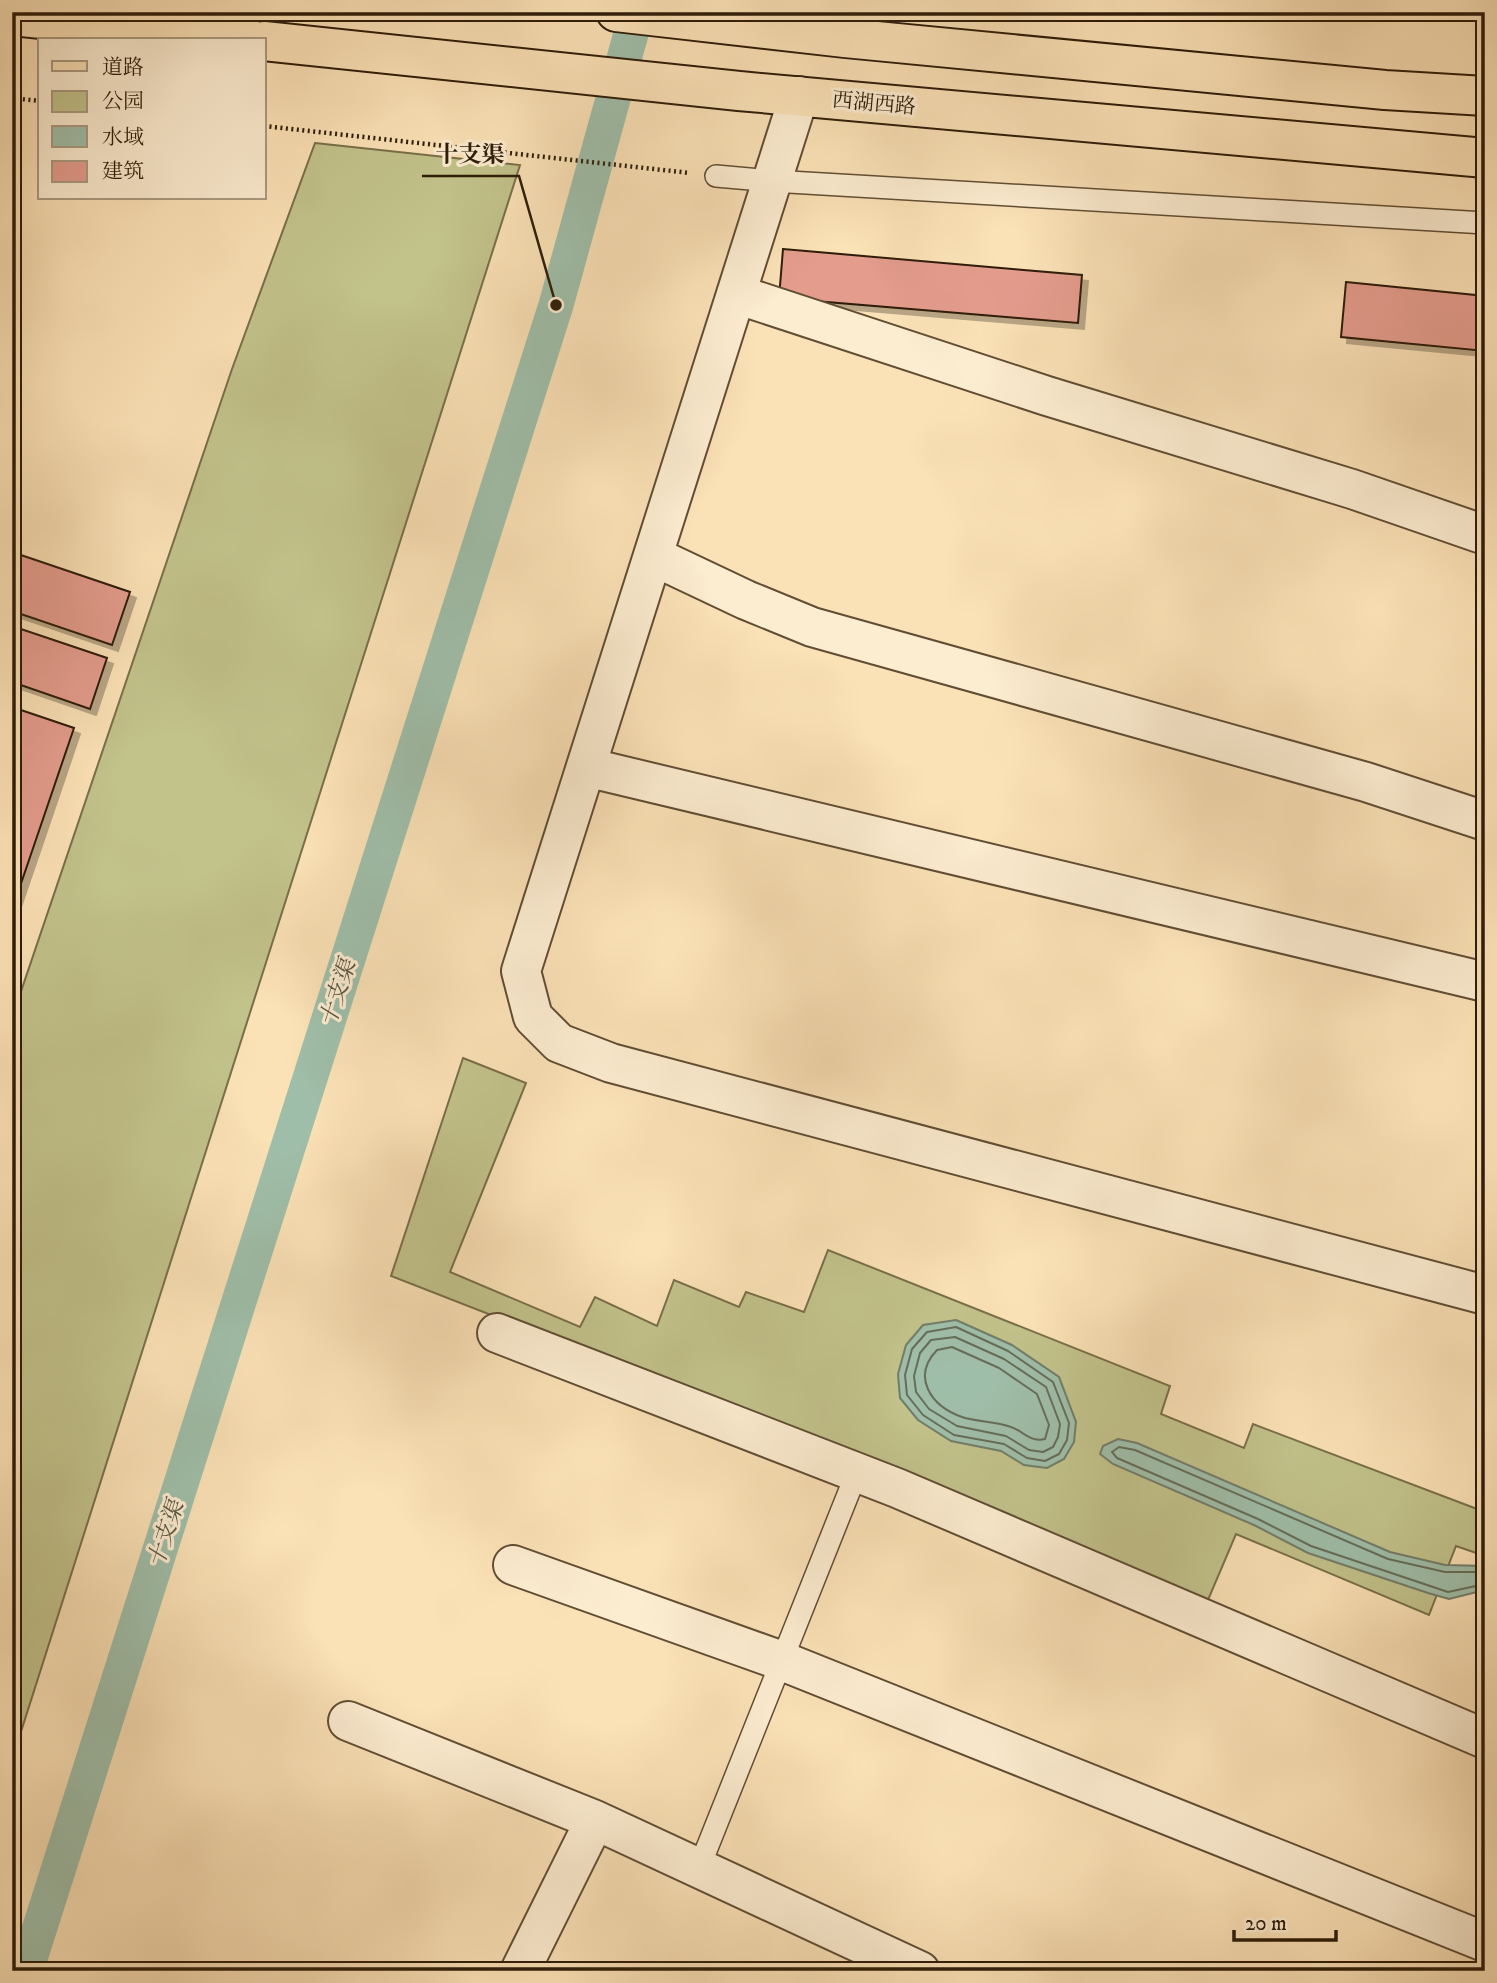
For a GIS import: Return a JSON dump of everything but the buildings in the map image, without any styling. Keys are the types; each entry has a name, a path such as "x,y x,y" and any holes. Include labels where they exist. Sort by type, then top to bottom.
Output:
{"main road":[{"path":"616,12 872,41 1385,90 1485,96"},
{"path":"12,16 232,38"},
{"name":"西湖西路","path":"266,41 740,91 1485,158"}],"street":[{"path":"799,96 521,971 533,1017 559,1042 611,1063 1485,1295"},
{"path":"736,294 1047,396 1352,489 1485,535"},
{"path":"653,556 746,600 812,627 1366,782 1485,821"},
{"path":"586,767 1485,982"},
{"path":"497,1334 857,1472 1485,1740"},
{"path":"513,1565 782,1661 1485,1941"},
{"path":"348,1721 595,1820 920,1971"},
{"path":"520,1971 595,1820"}],"lane":[{"path":"716,176 1485,223"},
{"path":"699,1868 857,1472"}],"path":[{"path":"12,98 38,101"},
{"path":"266,126 716,176"}],"green space":[{"path":"315,143 520,165 12,1760 12,1018 232,369"},
{"path":"463,1058 526,1083 450,1272 580,1327 595,1297 657,1326 674,1280 739,1307 746,1292 804,1312 828,1250 1170,1386 1161,1414 1244,1448 1253,1424 1485,1512 1485,1556 1456,1546 1429,1615 1236,1534 1208,1600 942,1491 391,1276"}],"water":[{"path":"956,1320 1012,1345 1059,1377 1076,1422 1074,1442 1064,1459 1047,1468 1024,1465 1001,1451 951,1441 918,1420 900,1398 898,1374 906,1345 923,1325"},
{"path":"1118,1439 1137,1443 1390,1552 1445,1565 1485,1566 1485,1590 1449,1599 1308,1553 1256,1526 1113,1464 1100,1454 1103,1446"}],"waterway":[{"name":"十支渠","path":"26,1971 556,305 637,12"}],"place":[{"name":"十支渠","path":"556,305"}]}
